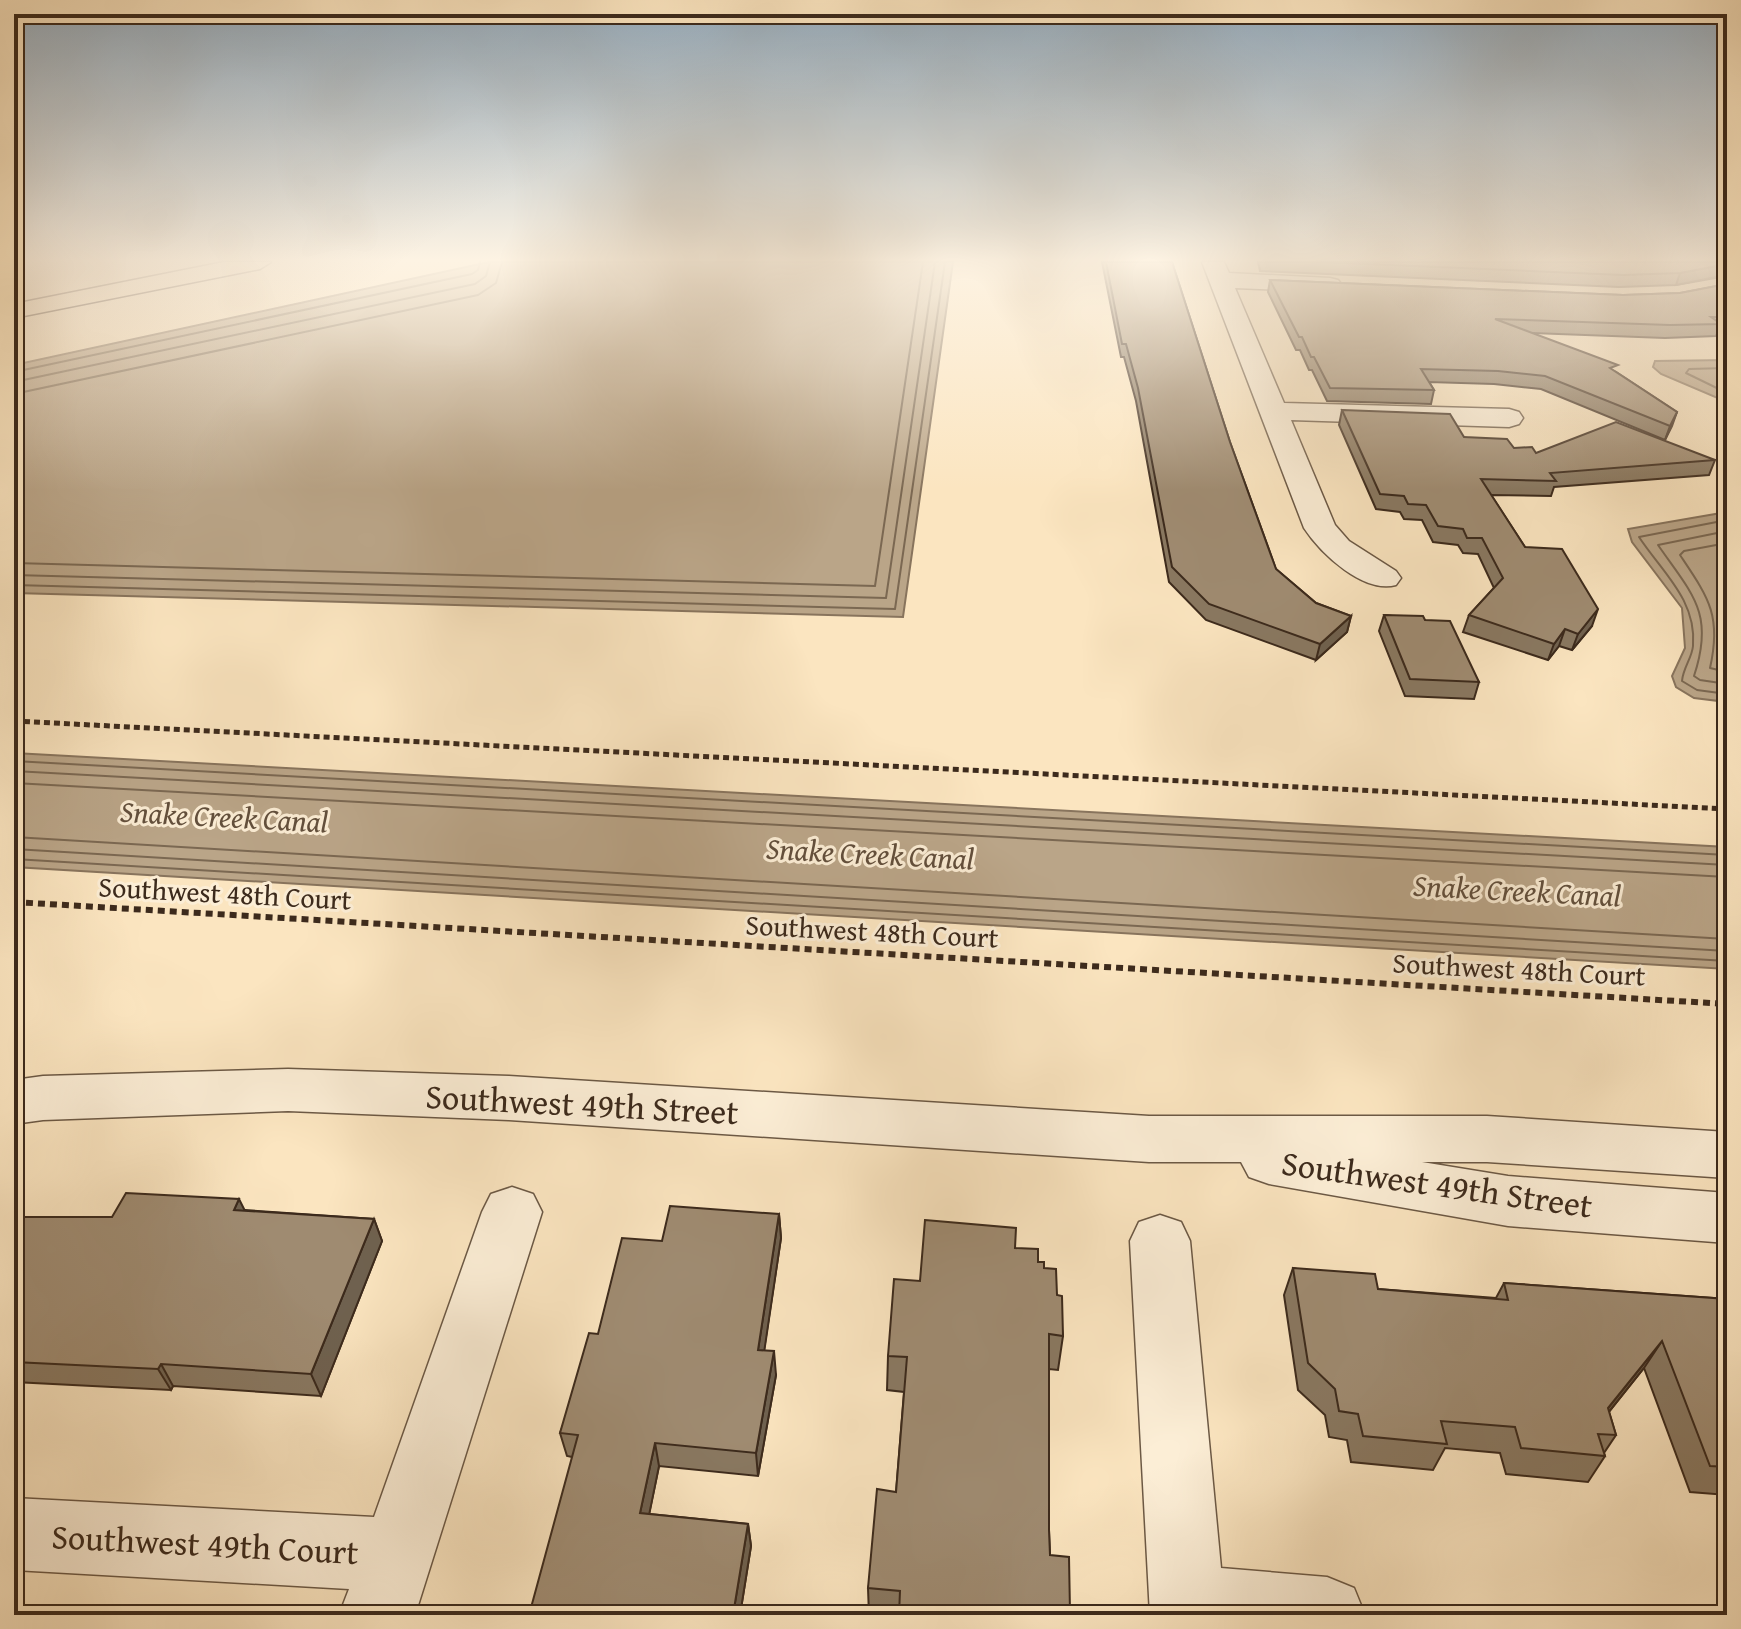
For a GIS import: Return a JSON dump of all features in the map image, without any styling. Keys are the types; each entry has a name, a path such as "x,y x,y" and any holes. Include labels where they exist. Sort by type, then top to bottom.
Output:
{"street":[{"path":"1244,338 1320,528 1337,548 1384,578"},
{"path":"1273,411 1509,418"},
{"name":"Southwest 49th Street","path":"14,1102 43,1098 288,1090 509,1098 1149,1139 1487,1139 1727,1155"},
{"name":"Southwest 49th Street","path":"1149,1139 1508,1201 1727,1218"},
{"path":"387,1585 512,1212"},
{"path":"1160,1241 1187,1609 1327,1615"},
{"name":"Southwest 49th Court","path":"14,1534 387,1585"}],"path":[{"path":"14,721 1727,809"},
{"name":"Southwest 48th Court","path":"14,902 1727,1004"}],"water":[{"path":"138,338 942,338 903,617 14,593 14,365"},
{"path":"1727,360 1727,402 1661,374 1653,367 1655,361"},
{"path":"1727,512 1727,702 1694,698 1676,687 1672,676 1685,648 1682,608 1632,542 1628,529"},
{"name":"Snake Creek Canal","path":"14,753 1727,847 1727,969 14,867"}],"building":[{"path":"1121,338 1196,338 1276,569 1316,603 1351,616 1320,644 1209,604 1172,567 1138,388 1126,344 1122,344"},
{"path":"1302,338 1546,338 1618,365 1610,368 1677,412 1670,426 1545,376 1498,371 1421,369 1434,390 1330,388 1314,357 1311,357"},
{"path":"1342,410 1450,414 1464,437 1507,439 1514,448 1532,447 1536,453 1616,422 1715,460 1550,473 1556,481 1481,479 1525,547 1562,549 1598,609 1578,634 1565,629 1554,644 1469,615 1503,578 1482,538 1467,538 1463,529 1438,526 1426,505 1408,504 1404,496 1380,494"},
{"path":"1384,615 1423,616 1425,620 1450,621 1479,682 1410,679"},
{"path":"126,1193 239,1199 234,1210 374,1219 311,1374 161,1364 158,1369 14,1362 14,1217 112,1217"},
{"path":"670,1206 779,1214 758,1350 774,1351 756,1453 655,1443 640,1513 748,1524 733,1615 529,1615 578,1435 560,1433 589,1333 598,1334 622,1238 662,1241"},
{"path":"925,1220 1016,1228 1015,1248 1038,1249 1038,1262 1044,1262 1044,1268 1056,1269 1057,1295 1062,1296 1063,1336 1049,1334 1050,1555 1069,1557 1070,1612 1061,1611 1061,1615 899,1615 900,1591 868,1588 877,1489 896,1492 907,1357 888,1356 894,1279 920,1281"},
{"path":"1293,1268 1375,1274 1378,1289 1508,1300 1504,1283 1727,1299 1727,1467 1710,1466 1662,1341 1608,1408 1616,1435 1598,1434 1605,1456 1521,1448 1515,1427 1441,1421 1447,1444 1363,1436 1358,1414 1339,1411 1335,1389 1308,1363"}]}
